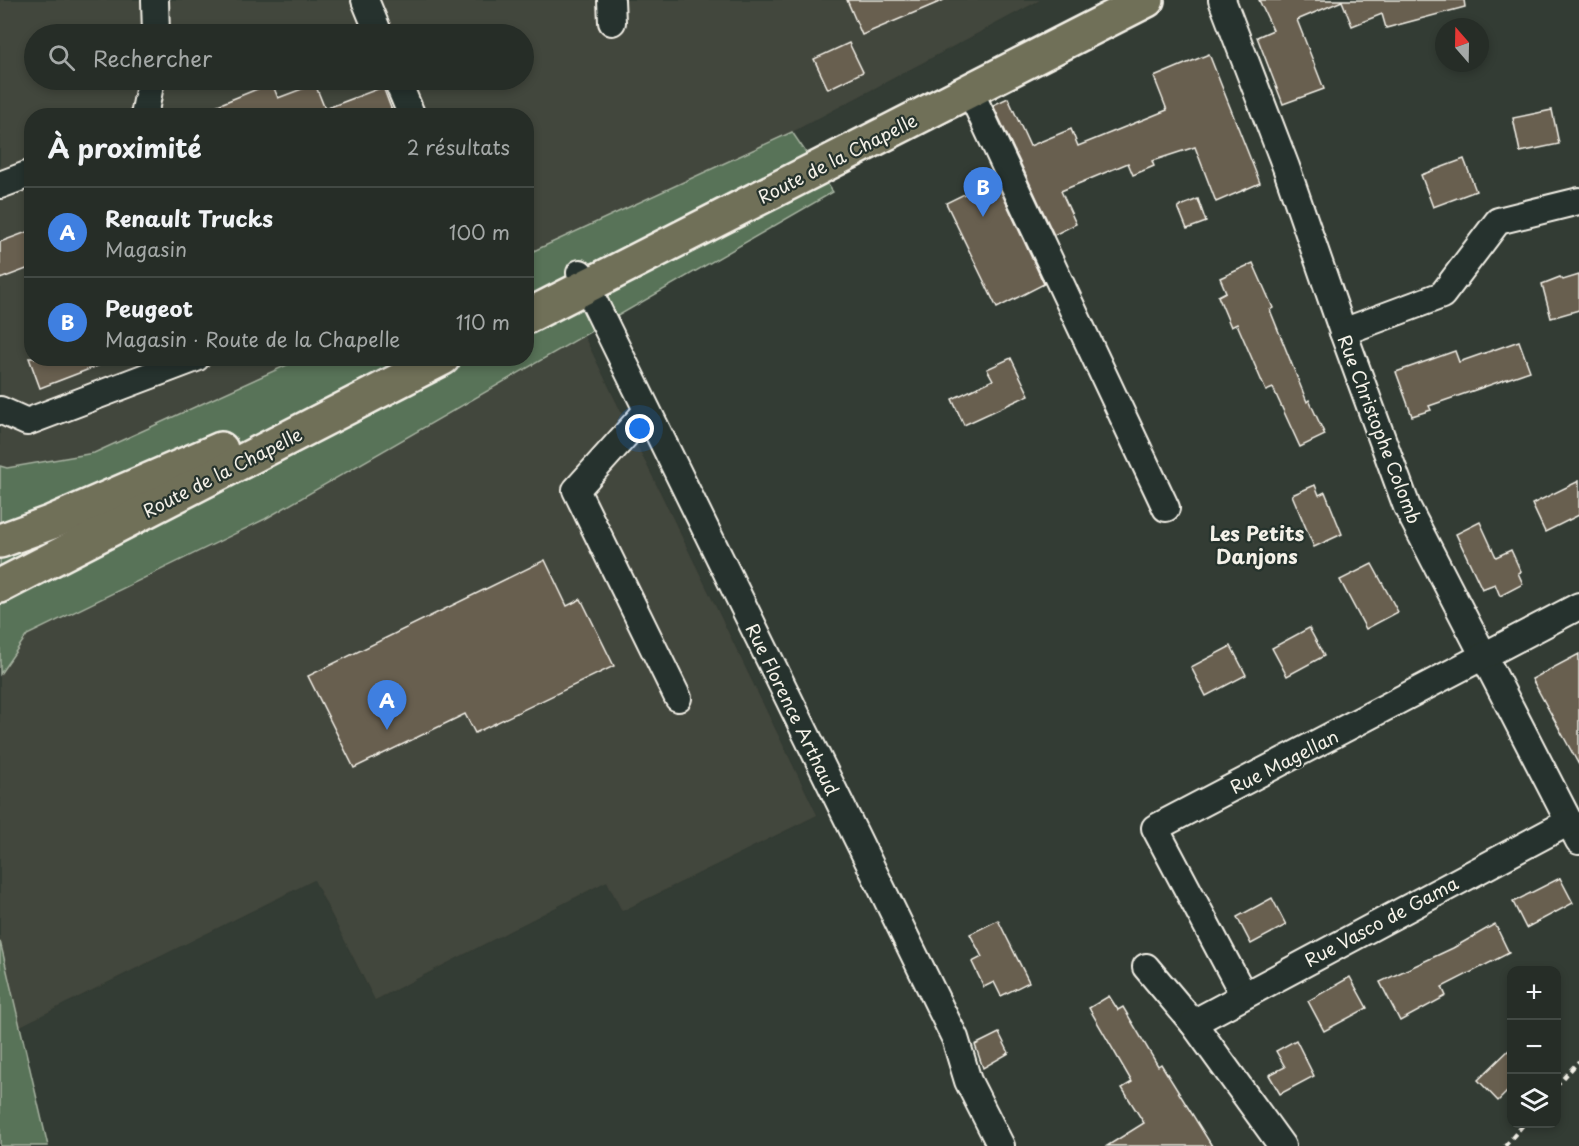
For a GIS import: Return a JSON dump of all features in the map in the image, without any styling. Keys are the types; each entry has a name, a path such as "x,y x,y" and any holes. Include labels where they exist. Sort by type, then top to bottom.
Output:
{"main road":[{"name":"Route de la Chapelle","path":"534,312 584,280 1096,0"},
{"name":"Route de la Chapelle","path":"534,297 584,280 1147,0"},
{"name":"Route de la Chapelle","path":"0,541 182,467 336,397 396,366"},
{"name":"Route de la Chapelle","path":"0,586 427,366"}],"street":[{"path":"155,0 156,24"},
{"path":"365,0 375,24"},
{"name":"Rue Christophe Colomb","path":"1222,0 1286,167 1407,507 1574,831"},
{"path":"969,89 1166,508"},
{"path":"146,108 149,90"},
{"path":"401,90 409,108"},
{"path":"0,185 24,176"},
{"path":"1343,332 1442,295 1498,221 1579,201"},
{"name":"Rue Florence Arthaud","path":"584,280 950,1028 968,1081 1001,1146"},
{"path":"0,410 27,422 175,366"},
{"path":"647,411 576,490 678,698"},
{"name":"Rue Magellan","path":"1243,994 1155,828 1579,606"},
{"name":"Rue Vasco de Gama","path":"1193,1023 1243,994 1574,831"},
{"path":"1146,967 1193,1023 1282,1146"}],"path":[{"path":"1561,1081 1579,1061"},
{"path":"1505,1146 1521,1128"}],"shaded area":[{"path":"0,0 1040,0 792,132 534,251 534,108 24,108 24,366 285,366 94,453 7,468 0,466"},
{"path":"584,336 817,815 622,911 607,881 375,1000 314,880 20,1026 0,941 0,674 27,635 265,519"}],"green space":[{"path":"792,132 833,192 534,364 534,251"},
{"path":"285,366 531,366 265,519 27,635 0,674 0,466 7,468 94,453"},
{"path":"0,941 48,1146 0,1146"}],"building":[{"path":"847,0 944,0 862,35"},
{"path":"1259,0 1464,0 1465,7 1386,28 1382,14 1352,26 1342,1 1297,20 1324,89 1283,104 1257,37 1273,30"},
{"path":"849,43 863,72 828,89 814,59"},
{"path":"1209,54 1260,183 1216,202 1195,147 1152,161 1154,166 1133,175 1128,163 1061,191 1076,224 1054,235 993,105 1008,98 1030,146 1071,129 1078,146 1167,110 1154,77"},
{"path":"255,90 275,90 278,98 299,90 317,90 325,108 211,108"},
{"path":"375,90 384,90 391,108 328,108"},
{"path":"1552,110 1559,144 1520,152 1513,118"},
{"path":"1464,159 1476,191 1433,207 1421,175"},
{"path":"995,179 1044,284 997,308 946,203"},
{"path":"1198,199 1206,222 1187,229 1178,207"},
{"path":"24,233 24,270 0,279 0,242"},
{"path":"1253,263 1273,308 1270,310 1307,402 1309,400 1325,435 1300,447 1273,388 1266,391 1237,324 1231,327 1218,296 1226,292 1220,278"},
{"path":"1579,275 1579,310 1551,318 1542,284 1560,277 1563,280"},
{"path":"1519,341 1530,371 1429,406 1431,410 1412,416 1396,372 1455,351 1459,362"},
{"path":"1011,358 1029,395 964,425 952,399 993,380 987,369"},
{"path":"32,366 97,366 40,388"},
{"path":"1579,481 1579,515 1545,532 1532,504"},
{"path":"1315,485 1319,495 1325,492 1342,534 1314,547 1292,495"},
{"path":"1480,522 1496,557 1511,550 1521,572 1518,573 1523,584 1500,596 1495,584 1482,589 1456,534"},
{"path":"545,560 567,606 581,599 614,666 475,733 465,714 354,768 308,676"},
{"path":"1372,564 1398,612 1366,629 1340,580"},
{"path":"1309,628 1324,656 1287,676 1272,648"},
{"path":"1231,646 1246,675 1206,696 1191,667"},
{"path":"1579,654 1579,765 1532,679"},
{"path":"1560,878 1573,903 1526,928 1513,902"},
{"path":"1272,898 1286,925 1251,944 1237,917"},
{"path":"998,920 1029,982 1001,996 994,982 984,987 972,962 982,957 970,934"},
{"path":"1495,924 1509,953 1442,987 1446,996 1400,1021 1380,982 1453,948"},
{"path":"1350,977 1367,1008 1324,1031 1308,1001"},
{"path":"1109,996 1118,1010 1123,1007 1158,1066 1161,1064 1212,1146 1107,1146 1144,1123 1122,1088 1132,1082 1089,1008"},
{"path":"999,1033 1009,1053 983,1068 975,1045"},
{"path":"1296,1040 1314,1076 1280,1094 1269,1075 1285,1067 1276,1051"},
{"path":"1507,1052 1507,1092 1498,1101 1478,1080"}],"place":[{"name":"Peugeot","path":"983,217"},
{"name":"Renault Trucks","path":"387,730"}],"district":[{"name":"Les Petits Danjons","path":"1257,544"}]}
